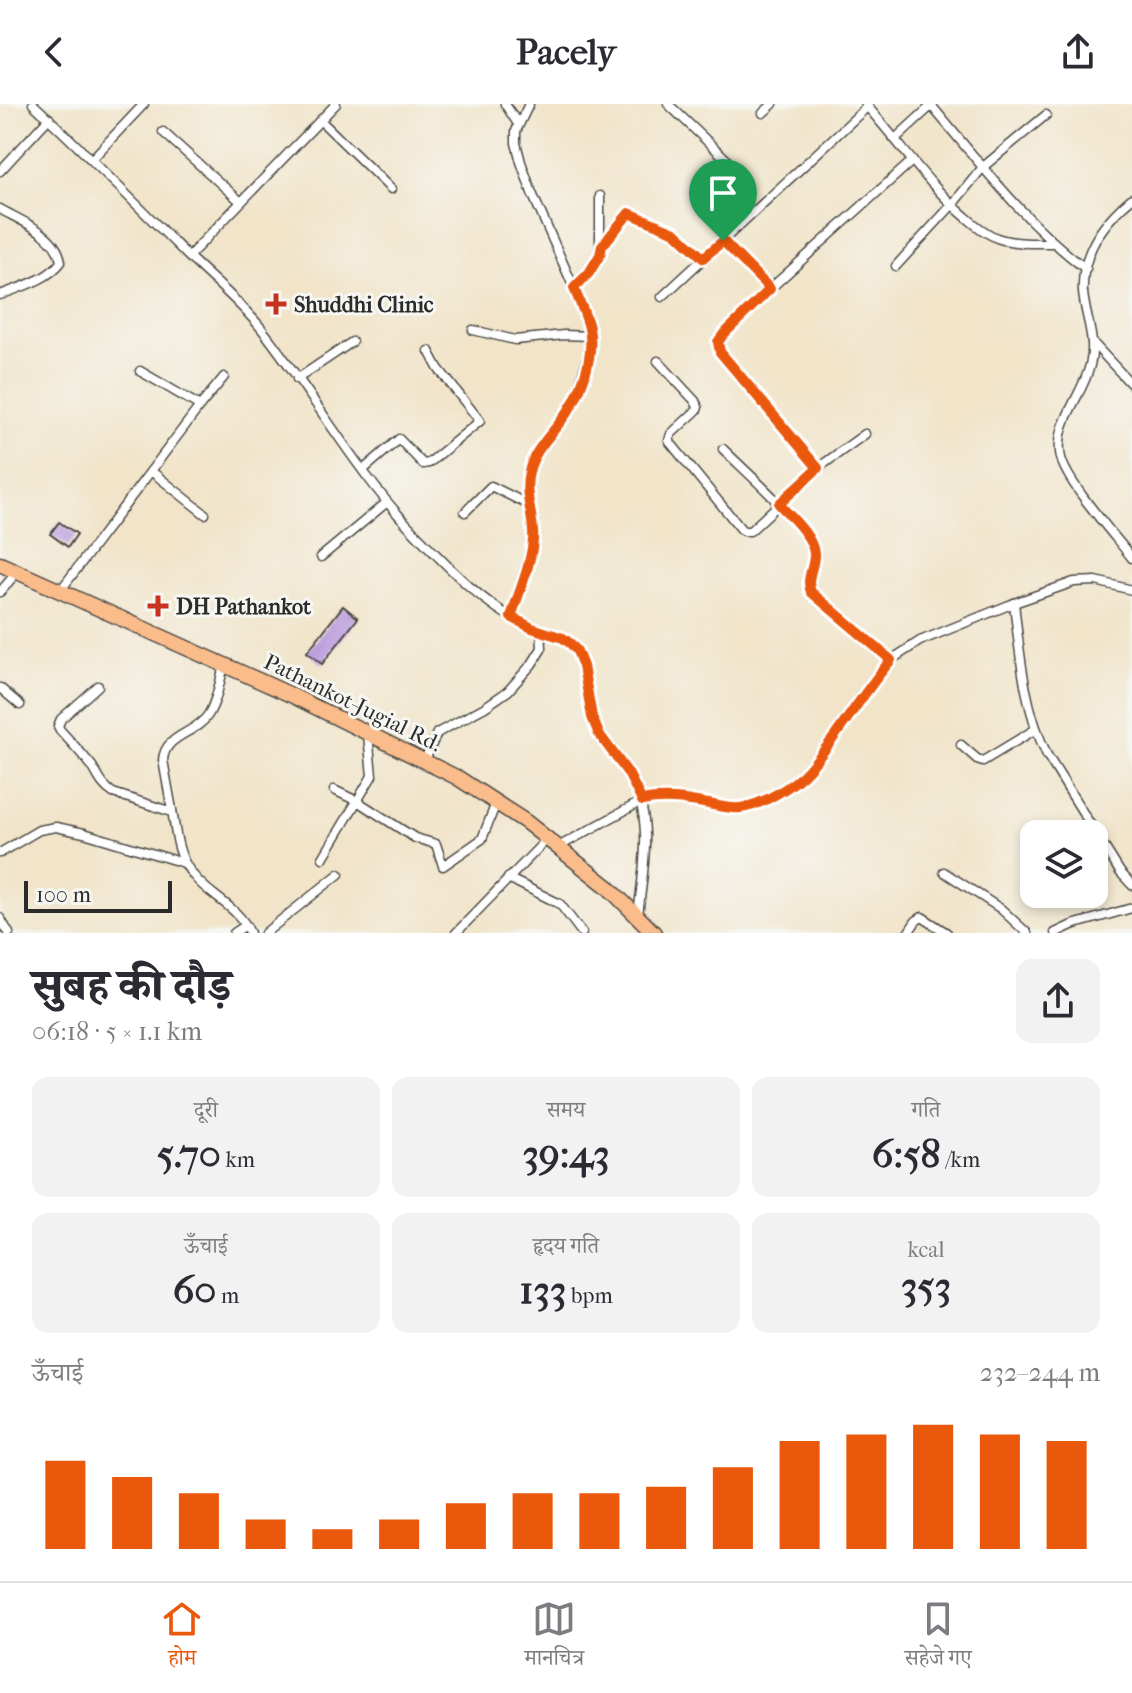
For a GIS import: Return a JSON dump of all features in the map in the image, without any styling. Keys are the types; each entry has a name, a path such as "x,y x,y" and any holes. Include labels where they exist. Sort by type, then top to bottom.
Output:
{"main road":[{"name":"Pathankot-Jugial Rd.","path":"0,564 291,695 458,778 526,822 608,887 652,932"}],"street":[{"path":"33,104 254,320 386,503 480,595 521,623 567,640 581,658 592,717 599,734 628,773 642,801 647,838 638,917"},
{"path":"92,159 144,104"},
{"path":"189,256 336,104"},
{"path":"505,104 518,124"},
{"path":"511,617 533,537 527,484 532,461 575,402 589,352 589,329 532,193 516,143 518,124 529,104"},
{"path":"668,104 726,159"},
{"path":"763,113 773,104"},
{"path":"662,297 867,105 952,205 978,227 999,239 1053,243"},
{"path":"895,139 930,105 1053,243 1086,269"},
{"path":"896,266 983,167 1046,115"},
{"path":"0,171 49,118"},
{"path":"320,120 391,189"},
{"path":"163,132 241,202"},
{"path":"818,468 720,352 718,342 770,289 912,161"},
{"path":"574,288 589,273 602,246 600,196"},
{"path":"1132,198 1103,227 1090,251 1083,292 1092,342 1090,365 1065,421 1060,440 1063,465 1073,482 1132,558"},
{"path":"0,209 51,240 58,249 61,262 45,276 0,295"},
{"path":"602,246 629,213 675,232 703,258"},
{"path":"723,241 770,289"},
{"path":"473,330 515,340 589,336"},
{"path":"297,379 352,342"},
{"path":"1092,342 1131,380"},
{"path":"363,470 399,439 423,464 429,463 480,421 438,368 429,351"},
{"path":"658,361 698,407 671,434 669,441 744,531 750,531 818,468 865,434"},
{"path":"140,371 200,406"},
{"path":"60,591 224,377"},
{"path":"723,449 779,504 809,539 814,550 808,583 811,592 891,660"},
{"path":"151,471 205,514"},
{"path":"465,512 491,486 529,505"},
{"path":"321,557 386,503"},
{"path":"0,592 18,571"},
{"path":"456,933 508,878 552,843 642,801 672,798 745,808 790,785 809,769 891,660 920,641 1060,586 1086,581 1132,590"},
{"path":"1014,603 1024,683 1036,729 1047,755 1120,872 1132,885"},
{"path":"424,762 437,733 508,691 542,648 541,631"},
{"path":"224,665 210,712 197,726 171,743 163,753 163,760 177,844 184,863 201,884 235,910 248,929 234,933"},
{"path":"98,686 61,719 60,730 106,788 172,812"},
{"path":"0,688 20,705"},
{"path":"961,745 983,761 1036,729"},
{"path":"323,858 372,776 368,734"},
{"path":"334,790 415,838 436,844 443,866 482,839 496,803"},
{"path":"0,853 39,830 56,827 184,863"},
{"path":"944,872 1010,915 1027,933"},
{"path":"265,933 339,874"},
{"path":"508,878 560,904 582,933"},
{"path":"1055,933 1132,908"},
{"path":"908,933 922,917 947,933"},
{"path":"0,918 9,933"}],"building":[{"path":"59,522 77,534 68,547 50,534"},
{"path":"343,606 358,618 322,664 307,652"}],"place":[{"name":"Shuddhi Clinic","path":"276,304"},
{"name":"DH Pathankot","path":"158,606"}],"route":[{"path":"629,213 675,232 703,258 723,241 770,289 723,335 718,342 720,352 818,468 779,504 809,539 814,550 808,583 811,592 891,660 809,769 769,798 745,808 672,798 642,801 628,773 599,734 592,717 583,666 577,651 563,638 511,617 533,537 527,493 532,461 575,402 589,352 589,329 574,288 589,273 602,246 629,213"}]}
